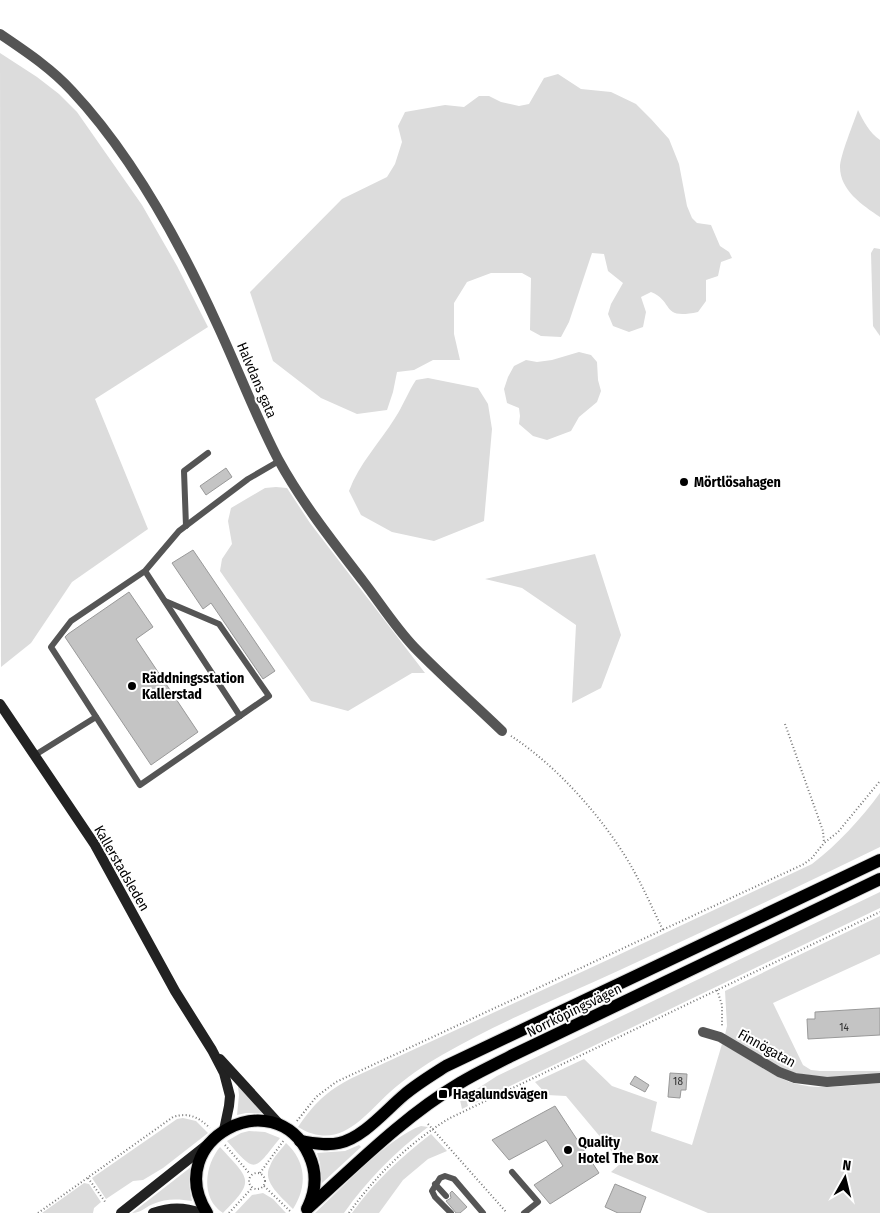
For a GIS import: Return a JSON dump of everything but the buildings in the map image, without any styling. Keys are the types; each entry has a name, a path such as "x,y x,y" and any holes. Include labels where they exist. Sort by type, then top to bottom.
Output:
{"main road":[{"name":"Kallerstadsleden","path":"0,704 95,845 174,991 212,1050 224,1073 230,1096 229,1106 215,1134"},
{"name":"Norrköpingsvägen","path":"300,1141 324,1144 340,1143 348,1140 362,1132 405,1094 446,1066 880,860"},
{"name":"Norrköpingsvägen","path":"306,1211 388,1136 415,1114 461,1082 511,1056 880,879"},
{"name":"Kallerstadsleden","path":"212,1050 288,1126"},
{"path":"120,1213 215,1134 240,1123 256,1121 288,1126 309,1155 314,1171 314,1188 306,1211"},
{"path":"207,1213 198,1194 196,1178 202,1155 215,1134"},
{"path":"153,1213 170,1208 180,1208 201,1213"}],"street":[{"name":"Halvdans gata","path":"0,34 37,59 72,90 118,148 152,200 194,277 214,317 261,426 279,461 314,517 412,645 502,731"},
{"name":"Finnögatan","path":"703,1032 720,1037 779,1072 795,1078 827,1082 880,1078"}],"lane":[{"path":"186,526 184,471 208,453"},
{"path":"164,600 219,624 268,696 140,785 51,647 71,621 145,571 178,531 248,479 279,461"},
{"path":"145,571 240,716"},
{"path":"36,755 96,717"},
{"path":"512,1172 538,1202 524,1213"},
{"path":"451,1213 435,1197 432,1191 440,1178 445,1176 454,1179 483,1213"},
{"path":"435,1184 446,1196"}],"path":[{"path":"785,724 823,831 824,843"},
{"path":"502,731 523,744 568,785 607,829 636,874 663,930"},
{"path":"288,1126 316,1097 336,1082 804,864 812,858 824,843 838,832 880,781"},
{"path":"349,1213 374,1181 432,1128 880,912"},
{"path":"717,990 722,1005 723,1018 720,1037"},
{"path":"38,1213 173,1117 195,1116 215,1134"},
{"path":"428,1124 507,1213"},
{"path":"251,1174 260,1173 284,1140"},
{"path":"224,1144 251,1174"},
{"path":"252,1188 258,1189 264,1186 266,1180 260,1173"},
{"path":"251,1174 248,1181 252,1188"},
{"path":"88,1178 106,1203"},
{"path":"264,1186 291,1212"},
{"path":"229,1213 252,1188"}],"shaded area":[{"path":"0,53 37,77 59,94 77,112 142,205 177,266 208,327 95,399 148,529 72,582 31,643 1,667"},
{"path":"558,74 581,89 611,92 636,104 669,139 679,164 687,206 692,218 697,223 711,225 720,246 729,252 732,258 721,262 718,276 706,280 706,301 698,312 678,314 673,312 663,300 651,292 641,297 646,312 643,327 629,332 613,326 608,314 611,304 623,283 608,271 604,254 592,253 569,322 561,337 541,336 530,330 531,278 522,273 491,273 467,282 454,303 454,334 460,360 433,360 414,370 397,372 387,410 357,414 321,398 273,361 250,292 342,199 387,177 395,164 402,142 398,126 405,112 445,105 464,107 479,96 489,96 501,102 519,106 529,104 544,78"},
{"path":"858,110 870,130 880,140 880,217 853,196 841,175 842,155"},
{"path":"874,248 880,249 880,336 873,326 871,253"},
{"path":"579,352 591,355 597,362 601,391 597,402 579,417 571,431 547,440 533,436 519,424 519,408 507,403 504,389 514,366 526,360 537,362 552,360"},
{"path":"428,378 478,388 488,404 492,429 484,521 434,541 392,532 361,515 349,491 358,472 395,418 416,380"},
{"path":"265,488 287,488 310,523 425,673 412,673 348,711 311,701 220,571 222,559 232,544 228,521 231,508"},
{"path":"595,554 621,635 601,688 572,703 576,625 522,588 485,579"},
{"path":"880,793 880,847 464,1043 422,1067 390,1092 360,1121 338,1134 326,1136 313,1134 298,1127 321,1099 352,1078 812,864 849,831"},
{"path":"880,892 880,908 475,1103 473,1099 467,1102 468,1106 462,1109 460,1100 497,1076"},
{"path":"880,916 880,954 773,1003 803,1065 811,1070 820,1071 880,1071 880,1077 832,1079 785,1071 725,1035 727,1026 725,991"},
{"path":"722,1044 783,1079 806,1086 831,1087 880,1083 880,1213 708,1213 611,1172 620,1164 607,1145 566,1096 547,1095 535,1082 584,1059 612,1086 657,1102 651,1131 692,1145"},
{"path":"239,1086 264,1113 237,1115"},
{"path":"183,1118 196,1121 208,1133 163,1168 143,1180 133,1181 106,1199 92,1178 177,1119"},
{"path":"421,1126 428,1127 382,1167 344,1213 315,1213 395,1140"},
{"path":"249,1131 265,1132 280,1138 259,1163 254,1165 249,1164 227,1141"},
{"path":"431,1134 447,1151 428,1159 403,1180 379,1213 352,1213 388,1170"},
{"path":"286,1143 298,1158 303,1174 301,1192 293,1209 274,1189 268,1178 271,1163"},
{"path":"359,1145 361,1147 322,1183 317,1153 345,1151"},
{"path":"220,1147 238,1167 245,1180 241,1193 223,1213 211,1199 207,1181 211,1163"},
{"path":"191,1167 189,1184 192,1201 177,1199 158,1202 132,1213"},
{"path":"84,1183 89,1184 101,1202 94,1208 93,1213 42,1213"},
{"path":"263,1193 273,1199 286,1213 235,1213 252,1195"}],"place":[{"name":"Mörtlösahagen","path":"684,482"},
{"name":"Räddningsstation Kallerstad","path":"132,686"},
{"name":"Hagalundsvägen","path":"443,1094"},
{"name":"Quality Hotel The Box","path":"568,1150"}]}
